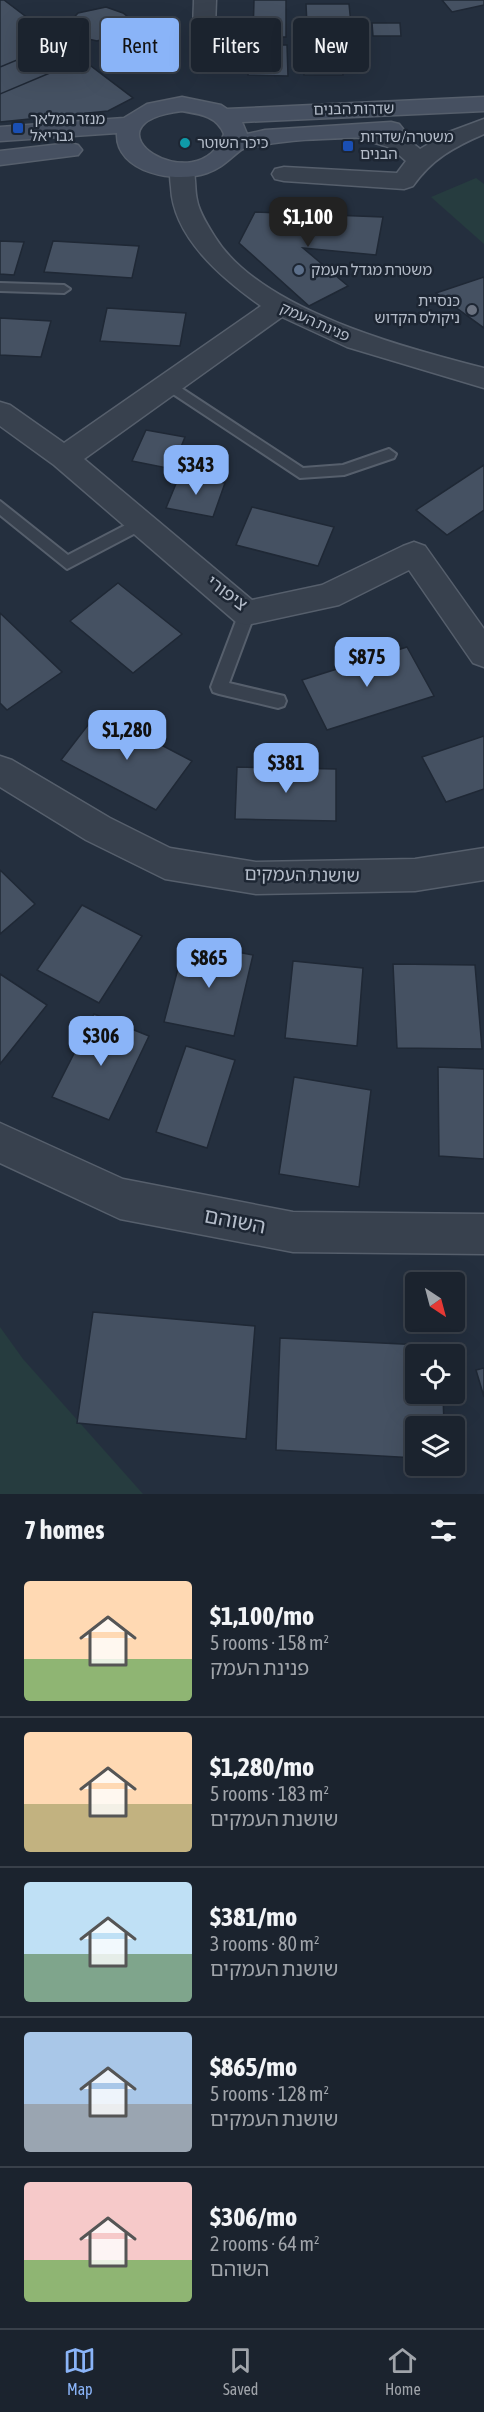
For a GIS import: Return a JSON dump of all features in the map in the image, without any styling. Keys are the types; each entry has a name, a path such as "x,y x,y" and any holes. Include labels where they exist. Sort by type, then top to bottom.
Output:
{"main road":[{"path":"0,158 130,136 151,110 182,104 206,107 225,116 233,124 237,134 235,144 228,154 215,162 182,170 155,166 135,155 130,136"},
{"name":"שדרות הבנים","path":"225,116 293,110 444,108 484,104"},
{"name":"שדרות הבנים","path":"235,144 265,137 484,125"},
{"path":"0,135 56,128 130,136"}],"street":[{"path":"204,18 205,0"},
{"path":"284,174 404,181 419,160 457,137 484,125"},
{"path":"361,131 399,142 419,160"},
{"name":"פנינת העמק","path":"182,170 185,204 201,238 239,278 278,307 352,339 484,378"},
{"path":"63,458 278,307"},
{"name":"ציפורי","path":"0,412 63,458 247,613 328,596 414,554 484,654"},
{"name":"שושנת העמקים","path":"0,770 98,829 165,863 256,878 415,875 484,864"},
{"name":"השוהם","path":"0,1143 120,1199 293,1232 484,1233"}],"lane":[{"path":"0,287 63,289"},
{"path":"169,385 300,473 344,470 389,454"},
{"path":"0,507 67,563 142,523"},
{"path":"247,613 219,687 278,701"}],"green space":[{"path":"476,178 484,184 484,244 431,197"},
{"path":"0,1327 23,1359 143,1494 0,1494"}],"building":[{"path":"0,0 4,0 28,18 18,18 18,72 89,72 89,65 133,98 108,111 0,122"},
{"path":"254,0 286,0 286,37 281,37 281,18 254,18"},
{"path":"442,0 484,0 484,5 452,12"},
{"path":"306,4 349,4 350,18 307,18"},
{"path":"106,7 123,13 128,18 101,18 101,40 97,41 89,39 89,18 74,18 78,13"},
{"path":"372,23 400,23 401,36 373,36"},
{"path":"281,45 287,45 288,76 248,75 248,72 281,72"},
{"path":"18,60 18,72 52,72 0,94 0,67"},
{"path":"304,72 343,72 343,75 304,75"},
{"name":"משטרת מגדל העמק","path":"255,212 383,217 376,255 303,248 348,286 309,306 239,243"},
{"path":"0,241 24,242 14,275 0,274"},
{"path":"53,241 139,246 132,278 44,272"},
{"name":"כנסיית ניקולס הקדוש","path":"484,277 484,328 436,293"},
{"path":"107,308 186,313 180,346 100,341"},
{"path":"0,318 51,321 41,357 0,355"},
{"path":"146,430 185,437 172,469 132,461"},
{"path":"484,465 484,510 447,535 416,510"},
{"path":"180,474 225,483 213,517 166,508"},
{"path":"252,507 334,527 318,566 236,545"},
{"path":"118,583 182,634 133,673 70,621"},
{"path":"0,613 62,672 7,710 0,703"},
{"path":"407,647 434,696 327,730 302,680"},
{"path":"98,712 192,761 156,810 61,760"},
{"path":"484,736 484,789 446,802 422,757"},
{"path":"237,767 336,769 336,821 235,819"},
{"path":"0,870 35,904 0,934"},
{"path":"82,905 142,936 99,1003 37,970"},
{"path":"185,942 253,955 234,1036 164,1022"},
{"path":"293,961 363,968 357,1046 285,1038"},
{"path":"393,964 475,965 482,1049 397,1048"},
{"path":"0,974 47,1005 0,1064"},
{"path":"94,1014 149,1036 109,1120 52,1097"},
{"path":"186,1046 235,1060 207,1148 156,1132"},
{"path":"438,1067 484,1069 484,1159 439,1156"},
{"path":"294,1077 371,1090 359,1187 279,1174"},
{"path":"93,1312 255,1326 246,1439 77,1423"},
{"path":"280,1338 405,1344 405,1404 443,1404 444,1416 405,1416 405,1457 276,1450"},
{"path":"484,1368 484,1397 476,1370"}],"place":[{"name":"מנזר המלאך גבריאל","path":"18,128"},
{"name":"כיכר השוטר","path":"185,143"},
{"name":"משטרה/שדרות הבנים","path":"348,146"},
{"name":"משטרת מגדל העמק","path":"299,270"},
{"name":"כנסיית ניקולס הקדוש","path":"472,310"}]}
